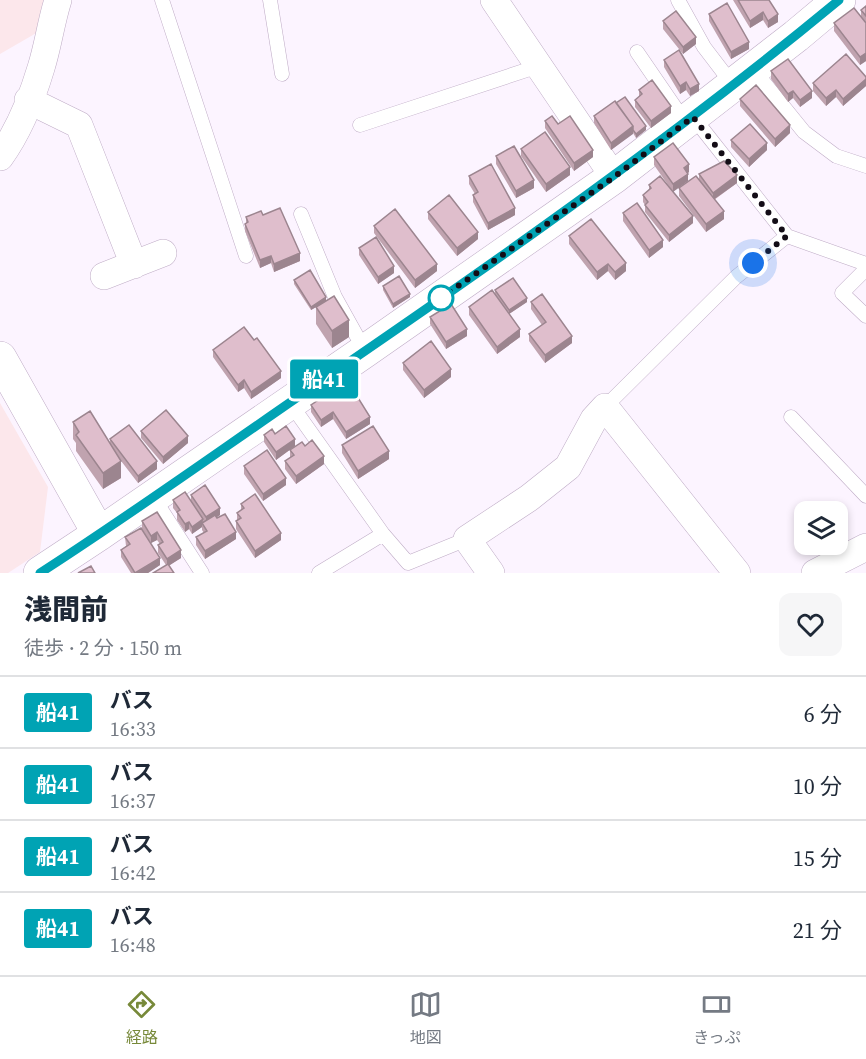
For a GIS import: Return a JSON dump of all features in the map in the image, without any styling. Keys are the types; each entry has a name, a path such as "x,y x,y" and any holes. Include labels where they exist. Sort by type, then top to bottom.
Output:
{"street":[{"path":"0,157 7,148 41,68 58,0"},
{"path":"494,0 614,177"},
{"path":"40,573 290,403 614,177 838,0"},
{"path":"28,100 79,125 134,265"},
{"path":"104,276 163,254"},
{"path":"0,358 99,534"},
{"path":"490,573 467,539 529,498 568,467 594,419 605,407 737,573"},
{"path":"815,573 866,547"}],"lane":[{"path":"162,0 246,256"},
{"path":"270,0 282,74"},
{"path":"678,0 704,47 743,77 804,132 836,156 866,166"},
{"path":"637,52 689,120 787,236 866,264"},
{"path":"360,125 540,66"},
{"path":"301,213 335,297 365,351"},
{"path":"605,407 736,277 787,236"},
{"path":"866,269 843,293 866,316"},
{"path":"290,403 383,534 408,563 467,539"},
{"path":"791,417 866,496"},
{"path":"153,497 202,573"},
{"path":"319,573 383,534"}],"shaded area":[{"path":"0,0 51,0 45,28 0,54"},
{"path":"0,403 48,487 40,552 8,573 0,573"}],"building":[{"path":"738,0 769,0 778,14 768,21 763,12 750,21"},
{"path":"727,3 749,42 731,52 709,14"},
{"path":"866,6 866,16 861,10"},
{"path":"854,8 866,23 866,53 860,57 834,23"},
{"path":"676,11 696,37 683,47 663,21"},
{"path":"679,50 699,84 690,89 686,82 680,86 664,60"},
{"path":"846,54 866,79 843,99 836,90 826,98 813,83"},
{"path":"788,59 812,91 800,100 793,91 788,94 771,71"},
{"path":"652,80 671,106 651,121 635,100 642,94 639,90"},
{"path":"756,85 790,125 775,139 740,99"},
{"path":"625,97 646,126 636,134 633,126 616,103"},
{"path":"615,101 633,126 611,143 594,116"},
{"path":"552,116 558,124 570,116 593,150 574,163 545,121"},
{"path":"750,124 767,143 749,159 731,140"},
{"path":"545,132 570,167 546,184 521,149"},
{"path":"673,143 689,164 684,168 688,174 673,184 654,157"},
{"path":"514,146 534,180 516,191 496,156"},
{"path":"724,161 737,175 713,193 699,174"},
{"path":"491,164 515,208 488,223 473,195 478,192 469,176"},
{"path":"660,176 693,216 669,235 645,205 648,202 643,195 651,188 649,185"},
{"path":"696,176 724,211 706,224 679,188"},
{"path":"449,195 478,232 457,248 428,212"},
{"path":"637,203 663,240 649,250 623,213"},
{"path":"280,208 300,253 274,264 271,256 260,260 245,224 248,222 246,217 261,211 263,215"},
{"path":"395,209 437,264 415,280 374,226"},
{"path":"591,219 626,263 615,272 608,264 597,272 569,236"},
{"path":"376,237 394,266 378,277 359,248"},
{"path":"310,270 326,297 311,307 294,280"},
{"path":"399,276 410,294 393,304 383,286"},
{"path":"513,278 527,298 509,310 495,290"},
{"path":"492,290 520,329 497,347 469,307"},
{"path":"542,294 572,336 545,355 529,334 546,322 531,302"},
{"path":"334,296 349,320 332,331 316,307"},
{"path":"451,304 467,329 446,342 430,317"},
{"path":"244,327 254,340 257,338 281,371 251,392 244,380 238,385 213,350"},
{"path":"431,341 451,369 424,390 403,363"},
{"path":"341,385 346,392 352,388 370,417 346,432 333,412 321,420 311,405"},
{"path":"166,410 188,436 163,457 141,431"},
{"path":"90,411 121,461 103,473 76,435 79,432 73,422"},
{"path":"129,425 157,461 138,476 110,439"},
{"path":"286,426 295,439 276,452 264,435 272,429 275,434"},
{"path":"373,426 389,451 358,471 342,445"},
{"path":"312,440 324,456 296,476 285,461 294,455 290,450 302,442 305,446"},
{"path":"267,450 286,478 263,494 244,466"},
{"path":"205,485 220,508 206,517 191,495"},
{"path":"185,492 203,519 192,527 189,522 185,524 173,500"},
{"path":"255,494 281,533 255,551 236,521 241,518 237,513 244,508 241,504"},
{"path":"157,512 181,550 167,559 158,545 163,542 157,532 151,536 142,521"},
{"path":"225,514 236,532 205,551 196,537 207,531 202,523 215,515 217,518"},
{"path":"141,528 160,558 135,573 121,550 130,544 125,537"},
{"path":"168,564 174,573 153,573"},
{"path":"91,566 95,573 78,573"}],"bus line":[{"name":"船41","path":"40,573 365,351 614,177 839,0"}],"route":[{"path":"441,298 614,177 693,117 787,236 753,263"}]}
